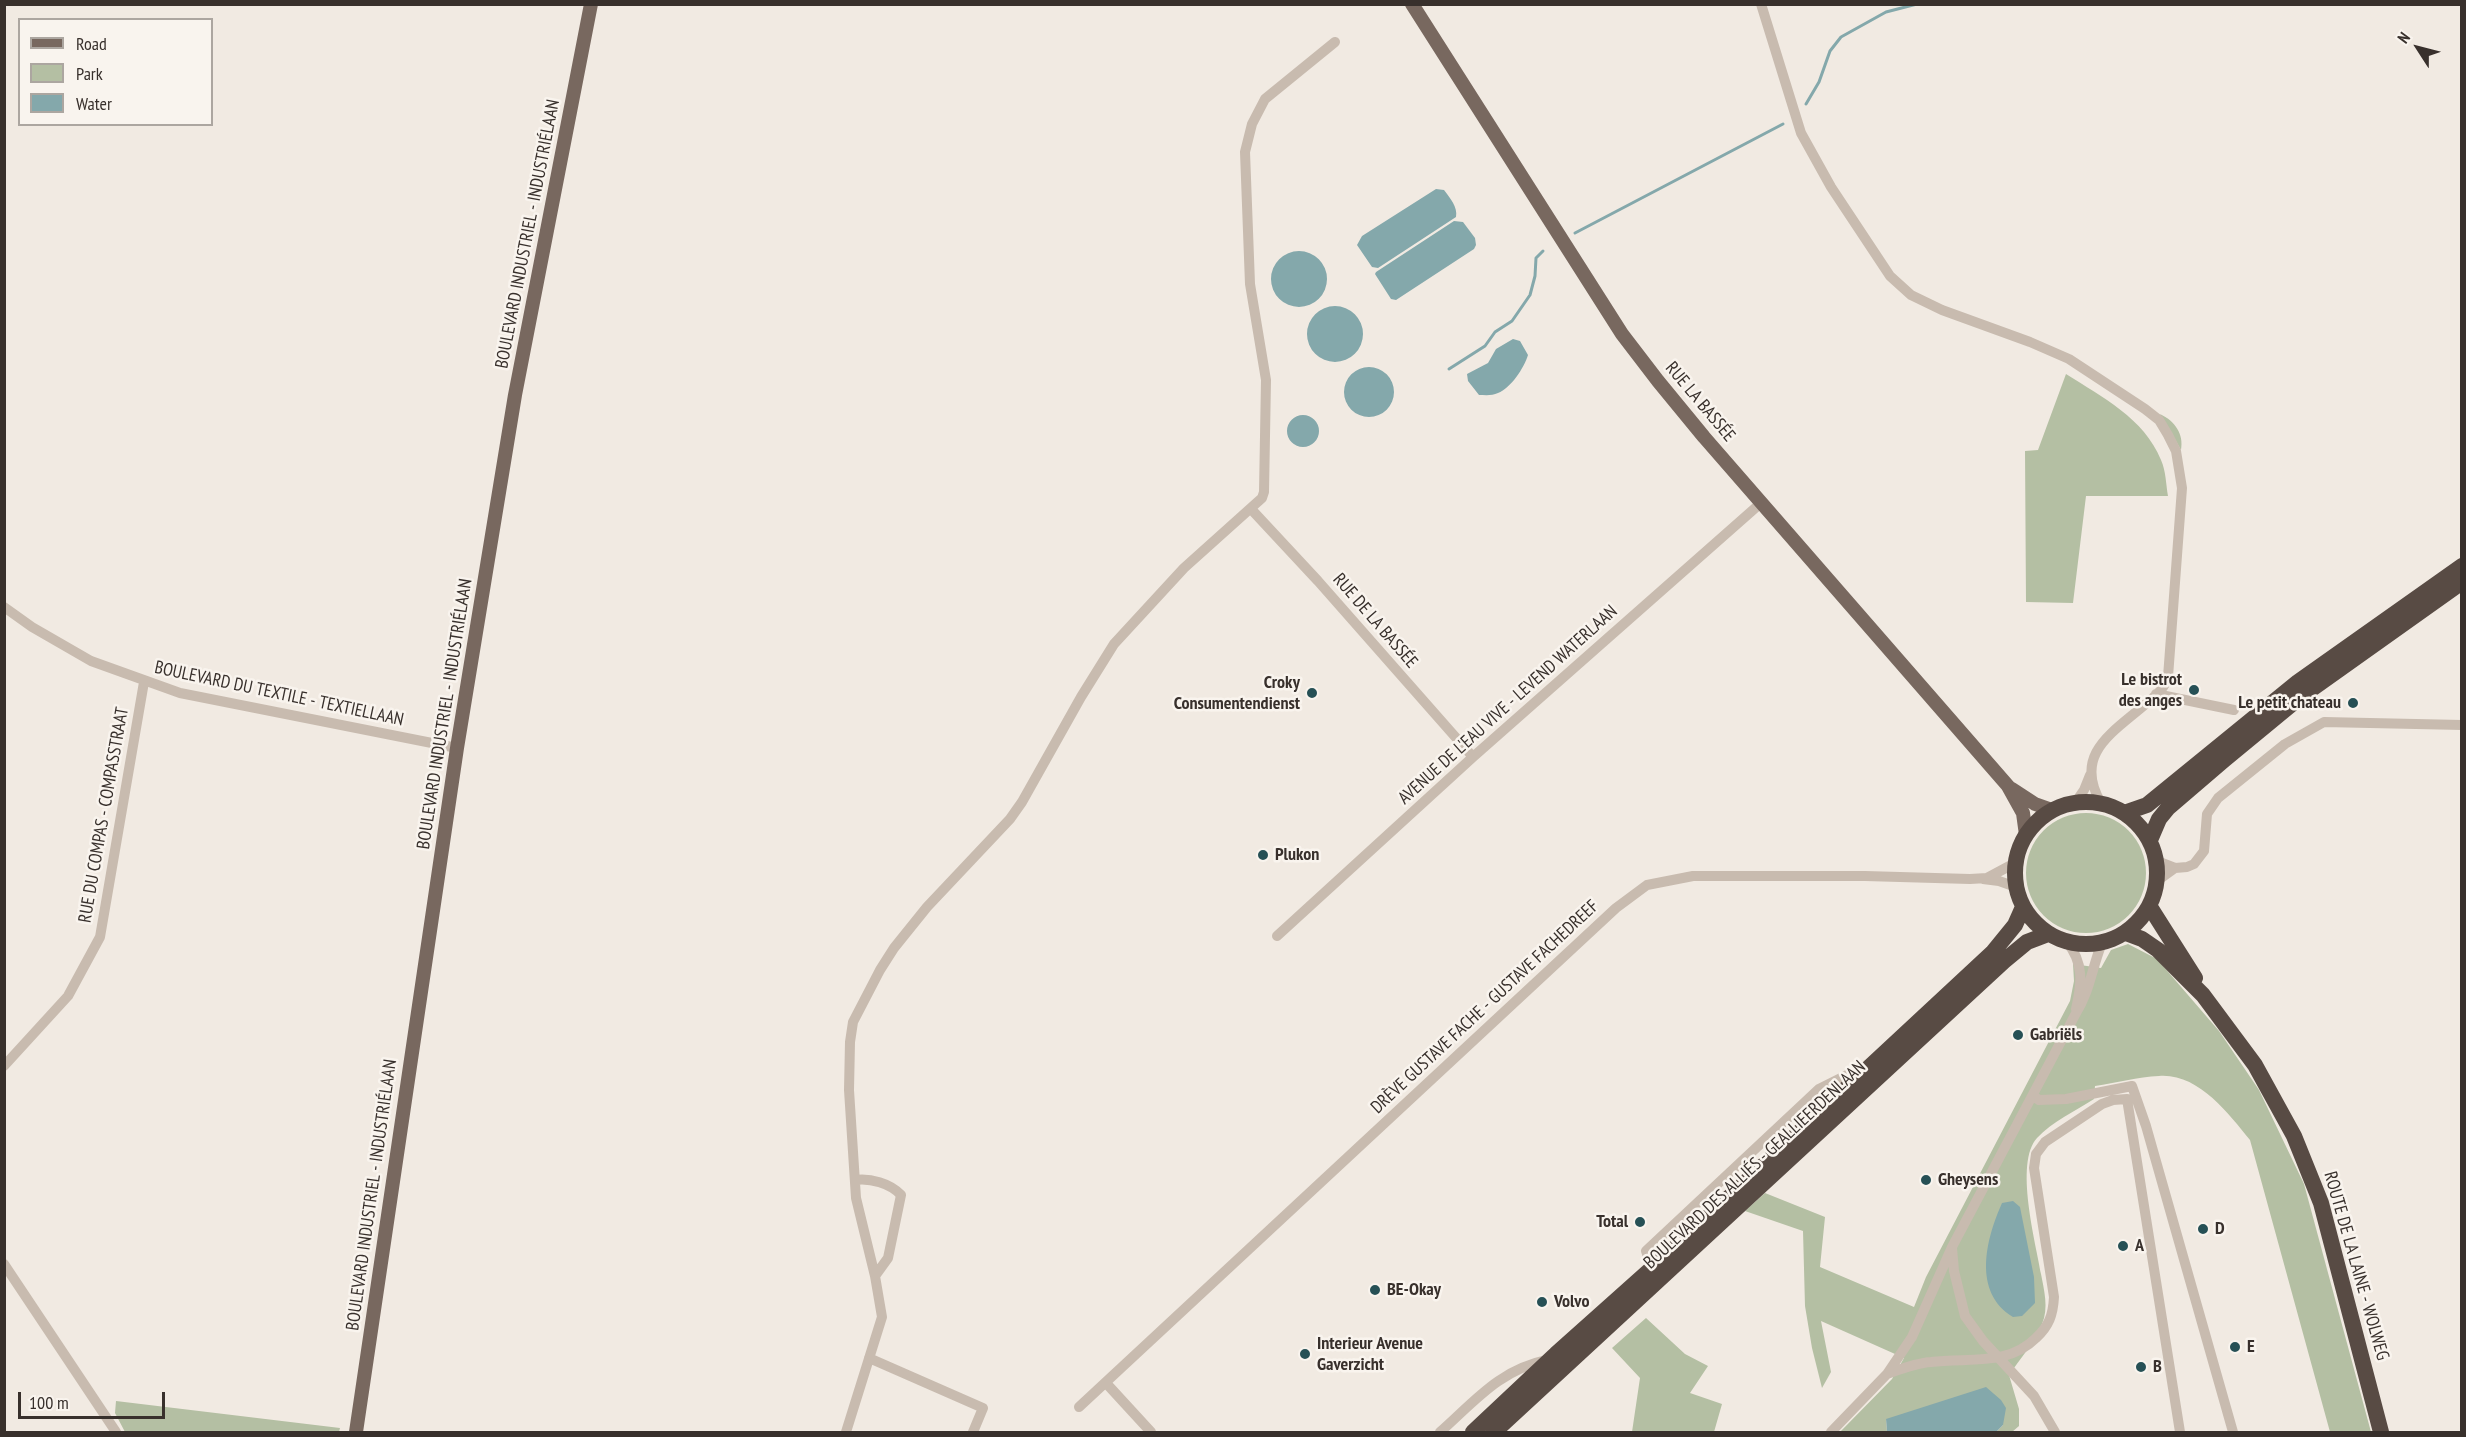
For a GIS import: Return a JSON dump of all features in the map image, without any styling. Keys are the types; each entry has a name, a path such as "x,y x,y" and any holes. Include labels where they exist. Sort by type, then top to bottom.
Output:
{"highway":[{"path":"2124,813 2147,805 2298,682 2462,566"},
{"path":"2150,840 2159,819 2168,808 2224,760 2299,698 2462,582"},
{"path":"2075,802 2101,803 2124,813 2150,840 2157,861 2157,881 2150,907 2126,933 2102,943 2080,945 2048,934 2033,922 2023,907 2016,887 2015,863 2026,835 2052,810 2075,802"},
{"name":"BOULEVARD DES ALLIÉS - GEALLIEERDENLAAN","path":"1473,1432 1550,1359 1652,1269 2002,943 2015,925 2023,907"},
{"name":"ROUTE DE LA LAINE - WOLWEG","path":"2150,907 2187,962 2203,995"},
{"name":"ROUTE DE LA LAINE - WOLWEG","path":"2126,933 2142,939 2158,950 2203,995 2274,1097 2311,1176 2320,1203 2381,1432"},
{"name":"BOULEVARD DES ALLIÉS - GEALLIEERDENLAAN","path":"1494,1432 2004,961 2027,942 2048,934"}],"main road":[{"name":"BOULEVARD INDUSTRIEL - INDUSTRIÉLAAN","path":"356,1432 457,748 515,395 591,4"},
{"name":"RUE LA BASSÉE","path":"1412,4 1622,334 1704,437 2008,786 2023,813 2026,835"},
{"name":"RUE LA BASSÉE","path":"2008,786 2035,804 2052,810"}],"street":[{"path":"1761,4 1801,133 1831,187 1890,276 1911,295 1942,310 2030,342 2069,359 2159,420 2176,452 2182,488 2181,524 2169,670 2166,682 2100,745 2092,759 2088,780 2075,802"},
{"path":"846,1432 882,1317 875,1276 856,1198 849,1090 850,1042 853,1022 894,948 927,907 1010,819 1022,802 1081,697 1114,644 1180,572 1251,509 1264,492 1266,380 1249,273 1245,165 1247,138 1257,111 1265,99 1335,42"},
{"name":"AVENUE DE L'EAU VIVE - LEVEND WATERLAAN","path":"1277,936 1473,757 1762,502"},
{"name":"RUE DE LA BASSÉE","path":"1251,509 1318,581 1473,757"},
{"name":"BOULEVARD DU TEXTILE - TEXTIELLAAN","path":"4,607 32,627 91,661 144,682 180,693 246,707 457,748"},
{"name":"RUE DU COMPAS - COMPASSTRAAT","path":"4,1066 68,996 80,978 100,937 144,682"},
{"path":"2156,694 2234,710"},
{"path":"2157,861 2175,868 2194,864 2204,851 2207,814 2218,798 2285,744 2324,722 2462,725"},
{"path":"2088,780 2101,803"},
{"name":"DRÈVE GUSTAVE FACHE - GUSTAVE FACHEDREEF","path":"1079,1407 1616,908 1647,885 1693,876 1987,878 2015,863"},
{"path":"2157,881 2175,868"},
{"name":"DRÈVE GUSTAVE FACHE - GUSTAVE FACHEDREEF","path":"1977,878 1999,881 2016,887"},
{"path":"2067,942 2080,961 2081,971 2075,1015"},
{"path":"1831,1432 1887,1374 1912,1336 1952,1247 2086,997 2095,960 2102,943"},
{"path":"2033,1096 2039,1101 2066,1099 2132,1086 2131,1097 2180,1432"},
{"path":"1887,1374 1907,1366 1932,1361 1962,1361 2011,1356 2031,1343 2044,1330 2054,1312 2034,1168 2036,1154 2045,1142 2085,1114 2113,1100 2131,1097"},
{"path":"2131,1097 2146,1126 2233,1432"},
{"path":"855,1180 876,1181 902,1194 888,1258 875,1276"},
{"path":"1952,1247 1954,1271 1965,1316 1983,1341 2034,1396 2055,1432"},
{"path":"4,1264 117,1432"},
{"path":"869,1358 983,1408 973,1432"},
{"path":"1440,1432 1508,1373 1529,1364 1550,1359"},
{"path":"1106,1383 1151,1432"}],"green space":[{"path":"2066,374 2121,410 2144,432 2154,445 2163,464 2168,496 2086,496 2073,603 2026,602 2025,451 2038,450"},
{"path":"2160,414 2170,420 2180,433 2181,450"},
{"path":"2086,813 2109,817 2129,830 2142,850 2146,873 2142,896 2129,916 2109,929 2086,933 2063,929 2043,916 2030,896 2026,873 2030,850 2043,830 2063,817"},
{"path":"2128,944 2157,959 2219,1031 2259,1090 2304,1184 2371,1432 2330,1432 2250,1140 2222,1107 2199,1088 2187,1081 2159,1076 2095,1086 2094,1099 2050,1127 2037,1138 2030,1150 2027,1165 2028,1204 2046,1305 2039,1331 2009,1375 2019,1409 2019,1426 2012,1432 1996,1432 2003,1425 1886,1419 1887,1432 1840,1432 1892,1379 1904,1358 1821,1321 1831,1372 1822,1388 1805,1306 1803,1231 1745,1211 1765,1193 1825,1217 1820,1267 1914,1307 1926,1277 2070,1001 2074,981 2073,964 2101,968 2111,950"},
{"path":"1646,1318 1685,1354 1708,1366 1690,1393 1722,1404 1714,1432 1632,1432 1640,1378 1612,1348"},
{"path":"116,1401 340,1428 339,1432 125,1432 115,1413"}],"water":[{"path":"1436,189 1444,190 1449,196 1455,206 1456,217 1378,268 1372,267 1357,245 1362,236"},
{"path":"1454,221 1463,222 1475,238 1474,249 1396,300 1391,299 1375,274 1376,272"},
{"path":"1293,251 1305,251 1315,255 1323,263 1327,279 1323,295 1315,303 1305,307 1293,307 1283,303 1275,295 1271,285 1271,273 1275,263 1283,255"},
{"path":"1329,306 1341,306 1351,310 1359,318 1363,334 1359,350 1351,358 1341,362 1329,362 1319,358 1311,350 1307,340 1307,328 1311,318 1319,310"},
{"path":"1513,339 1520,341 1528,355 1520,371 1503,390 1493,395 1479,395 1468,381 1467,374 1488,363 1496,349"},
{"path":"1369,367 1387,374 1394,392 1387,410 1369,417 1351,410 1344,392 1351,374"},
{"path":"1303,415 1314,420 1319,431 1314,442 1303,447 1292,442 1287,431 1292,420"},
{"path":"2013,1201 2020,1207 2034,1277 2035,1303 2022,1316 2013,1317 2000,1306 1992,1294 1987,1279 1986,1264 1991,1232 2002,1203"},
{"path":"1986,1387 2001,1400 2006,1408 2003,1425 1996,1432 1887,1432 1886,1419"}],"waterway":[{"path":"1806,104 1819,82 1830,51 1841,37 1886,12 1917,4"},
{"path":"1575,233 1783,124"},
{"path":"1449,369 1485,346 1495,332 1512,321 1530,295 1535,276 1536,258 1543,251"}],"place":[{"name":"Le bistrot des anges","path":"2194,690"},
{"name":"Croky Consumentendienst","path":"1312,693"},
{"name":"Le petit chateau","path":"2353,703"},
{"name":"Plukon","path":"1263,855"},
{"name":"Gabriëls","path":"2018,1035"},
{"name":"Gheysens","path":"1926,1180"},
{"name":"Total","path":"1640,1222"},
{"name":"D","path":"2203,1229"},
{"name":"A","path":"2123,1246"},
{"name":"BE-Okay","path":"1375,1290"},
{"name":"Volvo","path":"1542,1302"},
{"name":"E","path":"2235,1347"},
{"name":"Interieur Avenue Gaverzicht","path":"1305,1354"},
{"name":"B","path":"2141,1367"}]}
